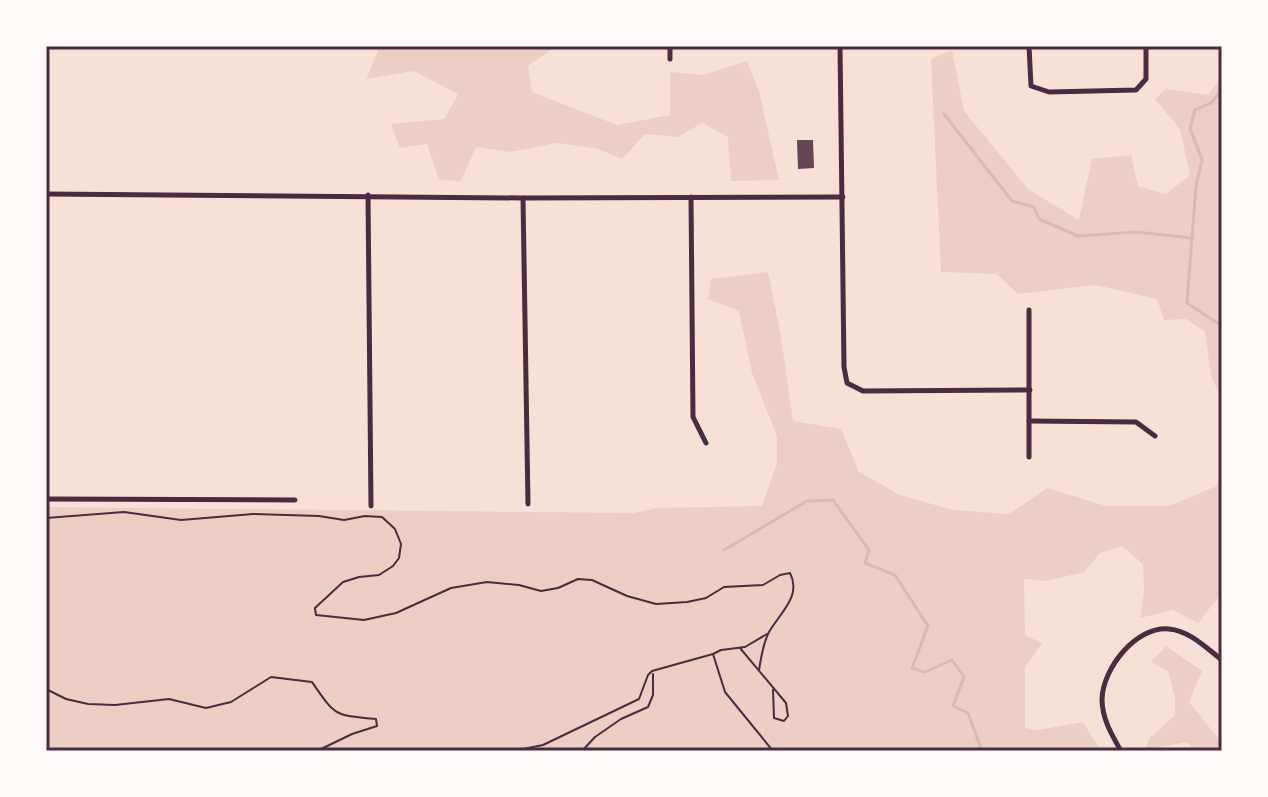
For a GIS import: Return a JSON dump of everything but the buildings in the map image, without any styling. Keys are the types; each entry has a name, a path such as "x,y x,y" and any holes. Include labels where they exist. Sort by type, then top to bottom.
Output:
{"street":[{"path":"670,46 670,59"},
{"path":"840,46 844,367 847,383 851,387 872,391 1030,390"},
{"path":"1029,46 1031,86 1049,92 1136,90 1144,84 1146,46"},
{"path":"46,194 843,197"},
{"path":"368,195 371,506"},
{"path":"691,197 693,417 706,443"},
{"path":"523,198 528,504"},
{"path":"1029,310 1029,457"},
{"path":"1029,421 1136,422 1155,436"},
{"path":"46,499 295,500"},
{"path":"1121,751 1105,720 1102,699 1108,676 1133,642 1158,630 1179,631 1222,660"}],"path":[{"path":"46,518 124,512 181,520 253,514 344,520 382,517 395,529 401,544 399,558 379,575 343,582 315,608 316,615 364,620 396,613 451,588 487,582 541,591 578,579 592,580 627,596 656,604 706,598 724,587 763,585 790,573 794,581 792,596 785,612 768,633 740,648 721,650 652,671 639,699 543,745 513,751"},
{"path":"759,670 768,633"},
{"path":"740,648 786,703 788,716 784,721 774,718 773,690"},
{"path":"713,654 725,692 773,751"},
{"path":"582,751 595,737 621,719 648,707 653,695 652,671"},
{"path":"46,689 66,699 88,704 115,705 169,699 206,708 231,702 271,677 312,682 331,710 346,716 376,719 377,726 317,751"}],"shaded area":[{"path":"380,46 556,46 528,66 532,92 617,125 670,115 670,72 703,75 747,61 759,91 779,180 731,181 728,137 702,123 678,137 645,134 622,159 598,149 557,143 510,152 476,147 461,181 439,180 427,144 400,148 391,124 444,119 458,94 414,71 366,79"},
{"path":"952,50 964,111 1028,189 1079,220 1092,159 1131,155 1138,186 1166,194 1190,175 1180,129 1155,99 1166,89 1208,95 1222,76 1222,400 1211,376 1205,332 1186,319 1164,320 1157,299 1096,285 1018,294 997,274 941,272 931,59"},
{"path":"768,272 793,421 841,429 859,472 900,495 953,510 1009,514 1047,488 1106,506 1169,506 1217,486 1222,459 1222,593 1198,623 1173,610 1140,618 1144,591 1143,564 1122,546 1100,553 1084,572 1046,581 1024,579 1025,635 1042,643 1025,667 1025,728 1038,730 1083,722 1099,748 1087,751 46,751 46,507 634,513 657,508 762,506 777,463 777,436 752,373 739,311 708,299 711,279"},
{"path":"1166,646 1202,671 1189,702 1222,743 1222,751 1196,751 1186,742 1145,750 1150,738 1175,715 1175,698 1168,671 1151,662"}],"waterway":[{"path":"1222,90 1211,103 1195,110 1190,128 1202,160 1196,186 1187,303 1222,326"},
{"path":"944,114 1012,201 1034,207 1039,219 1078,236 1136,232 1192,238"},
{"path":"724,550 807,501 833,500 869,550 865,563 895,575 928,626 912,668 925,672 952,660 964,677 953,706 968,713 982,751"}]}
